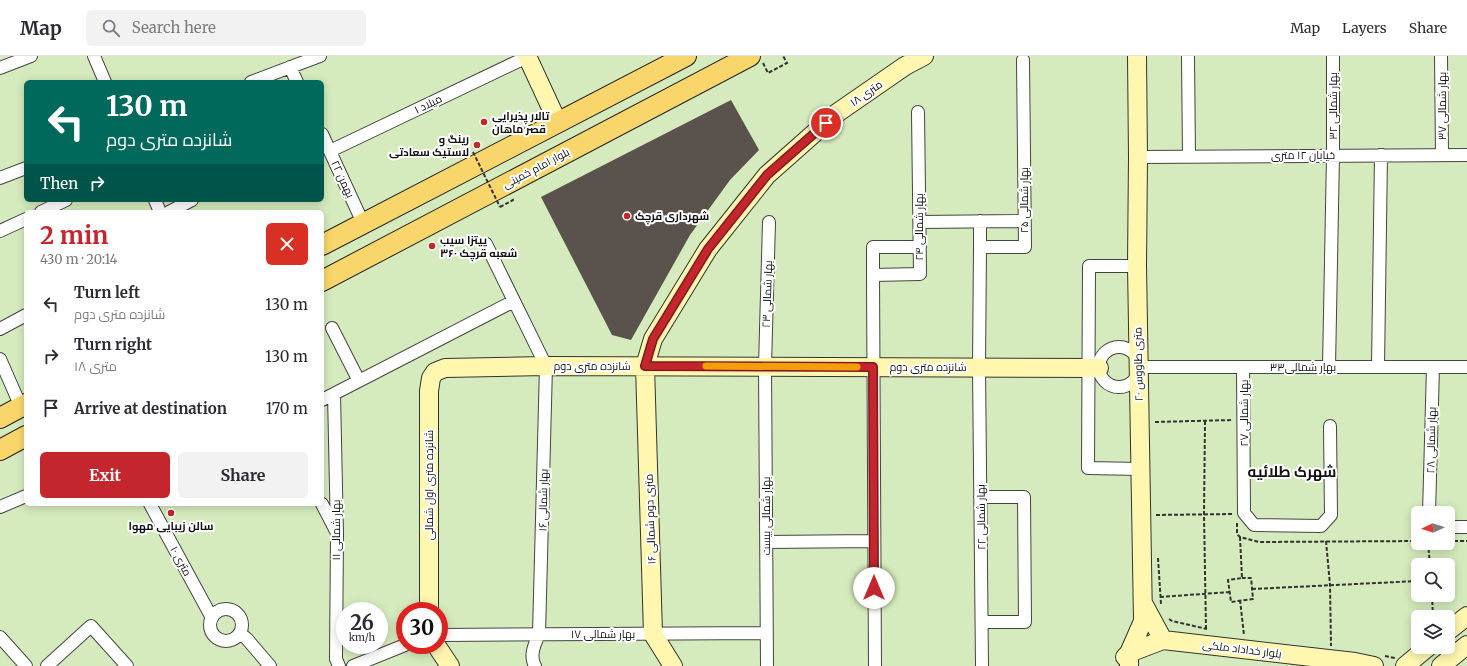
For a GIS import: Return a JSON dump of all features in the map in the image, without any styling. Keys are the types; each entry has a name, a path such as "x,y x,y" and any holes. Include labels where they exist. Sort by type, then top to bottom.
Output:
{"main road":[{"path":"324,244 686,56"},
{"name":"بلوار امام خمینی","path":"324,280 750,56"},
{"path":"0,418 24,405"},
{"path":"0,450 24,437"}],"street":[{"path":"0,68 31,56"},
{"path":"94,56 104,80"},
{"path":"256,80 320,56"},
{"path":"527,56 558,123"},
{"name":"میلاد ۱","path":"330,151 527,56"},
{"name":"۱۸ متری","path":"645,366 653,339 708,249 767,175 837,113 905,66 924,56"},
{"path":"1188,56 1189,156"},
{"name":"بهار شمالی ۳۲","path":"1329,367 1333,155 1333,56"},
{"name":"بهار شمالی ۳۷","path":"1441,56 1442,155"},
{"name":"۲۰ متری طاووس","path":"1129,659 1143,621 1137,266 1137,57"},
{"name":"بهار شمالی ۲۵","path":"980,247 1025,247 1023,60"},
{"path":"290,67 296,80"},
{"name":"بهار شمالی ۲۴","path":"873,274 920,274 918,112"},
{"name":"۲۲ بهمن","path":"324,138 363,223"},
{"path":"1378,367 1381,155"},
{"name":"خیابان ۱۲ متری","path":"1138,156 1467,155"},
{"path":"0,178 24,169"},
{"path":"45,210 62,202"},
{"path":"172,210 188,202"},
{"path":"0,231 24,220"},
{"path":"979,367 980,221"},
{"path":"920,222 1024,221"},
{"name":"بهار شمالی ۲۳","path":"765,366 769,222"},
{"path":"486,244 546,366"},
{"path":"875,666 873,247 920,247"},
{"path":"1137,266 1088,266 1094,368 1088,468 1140,469"},
{"path":"324,399 514,301"},
{"path":"0,329 24,316"},
{"path":"332,328 359,381"},
{"path":"1119,348 1126,349 1133,353 1139,367 1137,375 1133,381 1126,386 1119,387 1111,386 1105,382 1094,368 1111,349 1119,348"},
{"path":"0,359 24,405"},
{"name":"شانزده متری دوم","path":"445,368 546,366 765,366 1094,368"},
{"name":"بهار شمالی ۱۶","path":"535,666 533,663 533,650 539,634 546,366"},
{"name":"۱۶ متری دوم شمالی","path":"645,366 653,634"},
{"name":"بهار شمالی بیست","path":"765,366 767,666"},
{"name":"بهار شمالی۳۳","path":"1139,367 1467,366"},
{"name":"بهار شمالی ۲۲","path":"979,367 982,666"},
{"name":"بهار شمالی ۲۷","path":"1243,367 1244,513 1254,525 1321,526 1330,515 1330,426"},
{"name":"بهار شمالی ۲۸","path":"1429,506 1433,367"},
{"name":"شانزده متری اول شمالی","path":"429,602 429,391 431,378 435,372 445,368"},
{"name":"بهار شمالی ۱۱","path":"334,394 337,534 336,659 338,666"},
{"path":"0,507 24,497"},
{"path":"980,497 1024,497 1025,622 982,622"},
{"name":"۱۰ متری","path":"151,506 212,618"},
{"path":"323,506 337,534"},
{"path":"1455,527 1467,527"},
{"path":"766,542 874,541"},
{"path":"1142,602 1162,640"},
{"path":"224,609 234,611 241,619 242,623 240,633 232,640 221,641 216,638 210,629 212,618 220,610 224,609"},
{"path":"1455,625 1467,616"},
{"path":"47,666 91,626 127,666"},
{"path":"240,633 270,666"},
{"name":"بهار شمالی ۱۷","path":"448,635 766,633"},
{"path":"653,634 673,666"},
{"path":"0,637 26,666"},
{"name":"بلوار خداداد ملکی","path":"1117,666 1162,640 1262,659 1359,664 1376,661"},
{"path":"1442,666 1467,645"},
{"path":"353,666 396,649"},
{"path":"442,654 450,666"},
{"path":"1403,662 1416,654"}],"path":[{"path":"768,73 787,63 783,56"},
{"path":"473,152 500,207 513,200"},
{"path":"1155,422 1234,420"},
{"path":"1205,421 1204,514 1206,629"},
{"path":"1155,515 1237,514"},
{"path":"1237,521 1237,534 1240,537 1242,578"},
{"path":"1240,537 1259,542 1411,541"},
{"path":"1326,541 1330,586 1331,649 1328,648"},
{"path":"1455,541 1467,541"},
{"path":"1158,554 1162,611"},
{"path":"1251,578 1252,589 1253,599 1231,602 1228,580 1251,578"},
{"path":"1252,589 1411,581"},
{"path":"1160,597 1230,592"},
{"path":"1237,635 1244,636 1240,600"},
{"path":"1167,616 1172,621 1212,630"},
{"path":"1376,661 1403,662"}],"green space":[{"path":"0,56 1467,56 1467,666 0,666"}],"building":[{"name":"شهرداری قرچک","path":"731,100 759,150 730,180 690,235 631,340 612,335 541,197"}],"slow traffic":[{"path":"706,366 857,367"}],"place":[{"name":"تالار پذیرایی قصر ماهان","path":"484,122"},
{"name":"رینگ و لاستیک سعادتی","path":"477,145"},
{"name":"شهرداری قرچک","path":"627,216"},
{"name":"پیتزا سیب ۳۶۰ شعبه قرچک","path":"432,246"},
{"name":"سالن زیبایی مهوا","path":"171,513"}],"district":[{"name":"شهرک طلائیه","path":"1292,472"}],"route":[{"path":"826,123 767,175 708,249 653,339 645,366 873,367 874,588"}]}
